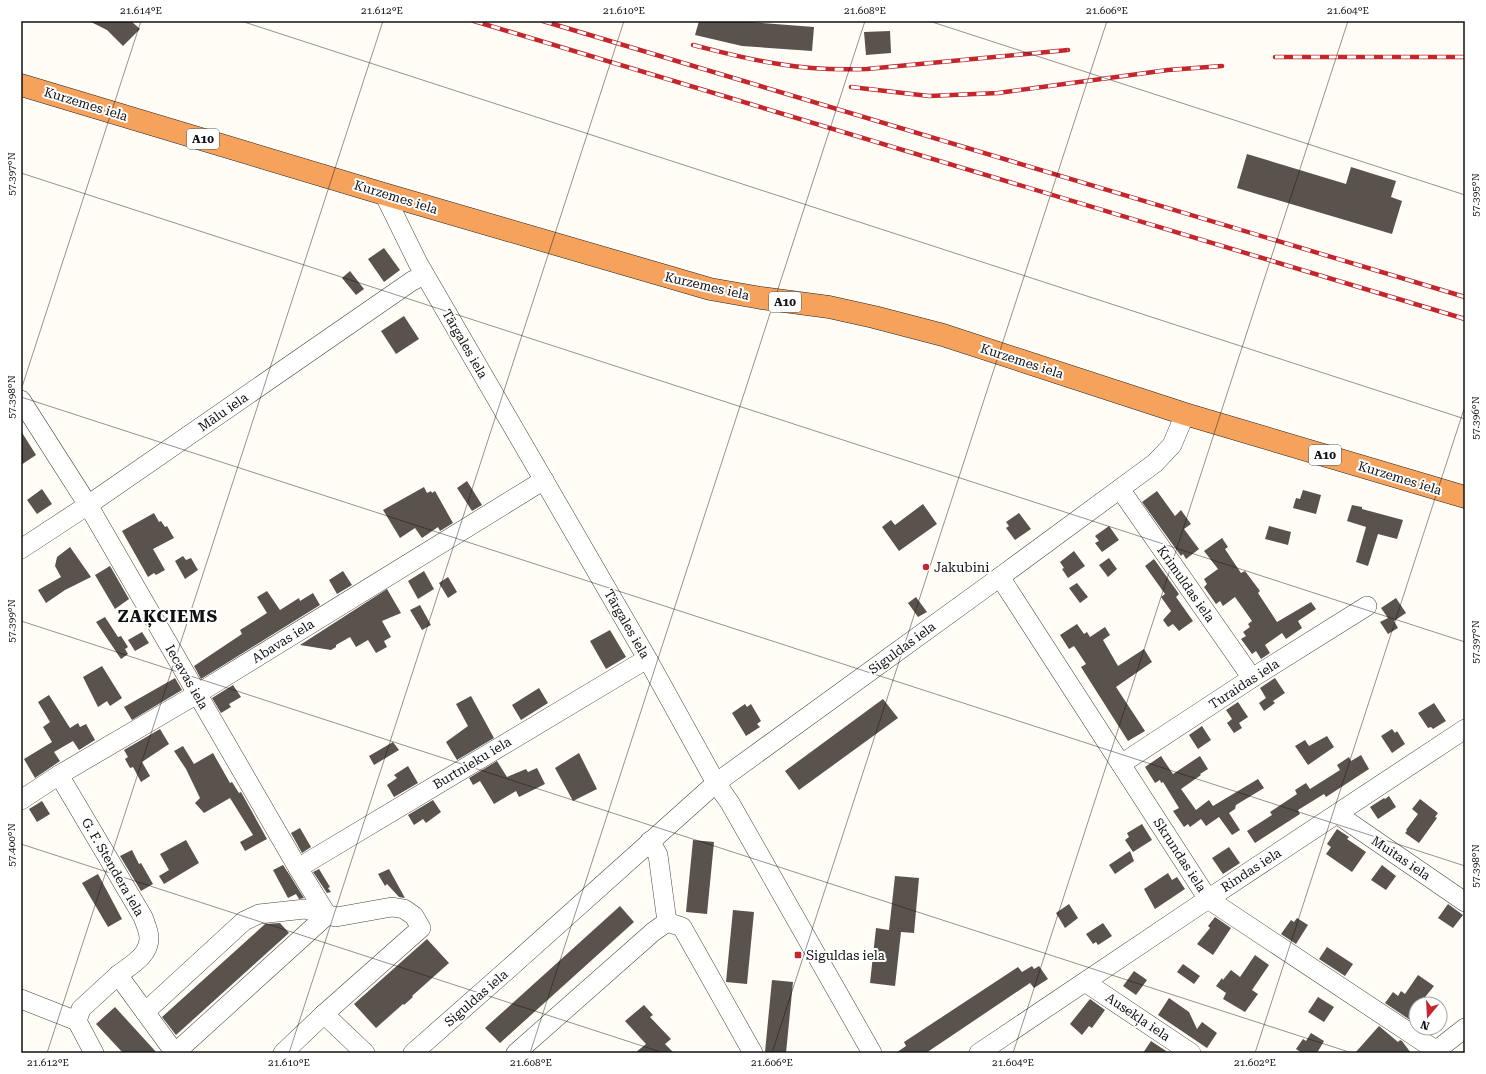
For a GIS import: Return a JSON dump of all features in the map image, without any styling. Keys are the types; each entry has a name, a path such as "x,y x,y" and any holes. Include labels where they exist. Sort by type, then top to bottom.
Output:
{"highway":[{"name":"Kurzemes iela","path":"21,85 384,194 710,289 761,298 828,307 943,335 1185,414 1465,497"}],"street":[{"name":"Tārgales iela","path":"384,194 396,222 424,274 648,660 716,783 730,803 872,1053"},
{"name":"Mālu iela","path":"21,549 88,505 424,274"},
{"name":"Iecavas iela","path":"21,400 88,505 326,915"},
{"name":"Siguldas iela","path":"413,1053 506,972 716,783 1155,463 1172,445 1185,414"},
{"name":"Abavas iela","path":"21,800 60,775 197,694 544,480"},
{"name":"Krimuldas iela","path":"1120,489 1252,678"},
{"name":"Skrundas iela","path":"1000,577 1208,899 1436,1052"},
{"name":"Turaidas iela","path":"1122,764 1252,678 1367,606"},
{"name":"Burtnieku iela","path":"298,868 640,663 648,660"},
{"name":"Rindas iela","path":"979,1053 1465,729"},
{"name":"G. F. Stendera iela","path":"60,775 143,917 149,937 148,946 144,954 118,975 81,1009 77,1021"},
{"name":"Muitas iela","path":"1337,814 1465,902"},
{"path":"650,841 658,855 667,922"},
{"path":"145,1012 244,921 259,914 305,909 336,917 392,907 404,908 414,916 421,928 324,1014 283,1053"},
{"path":"118,975 175,1053 326,915"},
{"path":"529,1049 653,932 667,922"},
{"path":"667,922 682,927 753,1053"},
{"name":"Ausekļa iela","path":"1085,982 1191,1053"},
{"path":"21,999 77,1021 94,1053"},
{"path":"324,1014 365,1053"},
{"path":"1436,1052 1465,1028"}],"building":[{"path":"89,21 131,21 140,29 123,46 107,30"},
{"path":"699,21 738,21 814,27 812,51 742,46 695,35"},
{"path":"890,31 891,53 866,55 864,32"},
{"path":"1247,154 1346,184 1351,167 1396,181 1391,197 1402,201 1392,234 1237,188"},
{"path":"384,248 400,270 384,282 368,259"},
{"path":"350,271 364,289 356,295 342,278"},
{"path":"404,316 419,339 396,354 381,331"},
{"path":"21,431 36,455 21,465"},
{"path":"467,481 482,505 472,511 457,488"},
{"path":"424,487 427,493 431,491 432,493 435,491 453,523 440,531 438,527 422,538 415,528 400,538 383,510"},
{"path":"42,489 52,504 37,514 27,500"},
{"path":"1303,490 1321,495 1316,514 1293,508 1296,498 1300,499"},
{"path":"1157,491 1175,516 1181,510 1191,524 1184,529 1199,549 1186,559 1183,554 1181,556 1142,502"},
{"path":"923,504 937,524 899,551 882,527 891,520 895,525"},
{"path":"1352,505 1403,520 1397,539 1378,534 1368,566 1356,562 1366,527 1347,521"},
{"path":"154,513 159,522 161,521 165,527 167,526 174,538 153,549 165,570 156,575 154,573 148,577 122,531"},
{"path":"1019,513 1031,529 1015,540 1006,528 1009,526 1006,522"},
{"path":"1109,526 1119,540 1102,552 1095,543 1099,541 1095,536"},
{"path":"1269,526 1291,532 1288,545 1265,539"},
{"path":"1222,538 1228,547 1225,549 1241,573 1245,571 1260,591 1258,593 1277,622 1311,602 1316,609 1298,621 1302,628 1286,639 1282,633 1265,645 1270,653 1261,659 1256,651 1252,654 1241,639 1246,636 1243,632 1250,627 1248,624 1252,621 1235,597 1223,606 1220,601 1216,604 1204,587 1207,584 1204,579 1218,569 1204,551"},
{"path":"70,547 91,577 65,590 46,603 38,590 61,577 55,566 57,557"},
{"path":"1074,551 1085,566 1068,578 1062,569 1064,568 1060,562"},
{"path":"183,556 186,560 191,558 198,570 185,579 175,561"},
{"path":"1109,558 1117,569 1108,577 1099,565"},
{"path":"1154,559 1179,594 1176,597 1193,621 1179,631 1173,624 1168,627 1163,620 1171,611 1161,597 1165,594 1145,566"},
{"path":"110,566 129,599 115,609 95,575"},
{"path":"343,571 352,585 337,594 329,580"},
{"path":"424,571 434,589 418,599 408,581"},
{"path":"448,577 457,592 448,598 439,583"},
{"path":"1077,583 1088,597 1080,603 1069,588"},
{"path":"387,589 401,613 382,621 391,637 384,641 387,647 376,653 368,640 356,647 350,637 336,645 336,647 331,650 300,645"},
{"path":"267,591 280,610 299,598 300,601 313,593 320,605 201,679 194,666 242,634 240,630 267,613 257,597"},
{"path":"916,597 927,612 918,617 908,603"},
{"path":"1396,598 1406,613 1394,621 1398,628 1388,634 1380,622 1388,618 1381,608"},
{"path":"420,605 431,625 422,630 410,610"},
{"path":"105,617 118,637 121,636 128,647 125,649 128,654 121,659 96,622"},
{"path":"1077,624 1084,634 1087,632 1090,637 1105,627 1110,635 1103,640 1118,666 1144,649 1152,662 1116,687 1145,731 1128,741 1081,667 1086,664 1074,646 1069,649 1060,635"},
{"path":"610,630 626,657 606,669 590,641"},
{"path":"142,632 149,643 135,651 128,640"},
{"path":"102,666 122,698 110,706 107,701 98,707 83,677"},
{"path":"175,678 182,690 132,720 124,707"},
{"path":"1275,678 1285,693 1273,701 1275,703 1264,711 1259,703 1266,698 1260,688"},
{"path":"233,685 241,697 229,704 231,707 221,713 212,698"},
{"path":"539,688 548,703 521,720 512,705"},
{"path":"49,695 70,728 78,723 80,727 86,724 95,740 79,750 73,741 54,752 60,761 35,778 24,759 52,742 43,727 50,722 38,702"},
{"path":"471,696 494,738 457,760 446,742 468,726 456,704"},
{"path":"883,699 898,718 799,790 785,771"},
{"path":"1238,702 1248,717 1239,723 1242,728 1234,733 1227,723 1232,719 1226,710"},
{"path":"1434,703 1446,721 1433,729 1431,727 1428,728 1418,713"},
{"path":"745,704 747,707 751,704 761,721 757,724 760,727 746,736 732,713"},
{"path":"1202,726 1211,740 1198,749 1189,735"},
{"path":"160,729 169,744 142,762 150,776 141,782 133,767 130,768 125,759 128,757 124,750"},
{"path":"1392,729 1395,733 1397,731 1405,744 1392,753 1381,736"},
{"path":"1327,736 1334,747 1308,765 1295,746 1305,740 1309,746"},
{"path":"393,742 399,750 374,765 369,756"},
{"path":"183,746 194,764 213,753 230,783 232,782 239,793 241,792 267,839 245,851 240,842 253,835 230,798 204,813 195,803 200,798 186,769 174,751"},
{"path":"579,753 597,789 573,801 555,768"},
{"path":"1361,755 1369,769 1326,797 1324,794 1298,810 1300,814 1255,843 1247,831 1272,815 1270,812 1297,794 1295,790 1306,783 1310,789 1340,770 1337,765 1349,757 1351,761"},
{"path":"1161,756 1173,774 1200,756 1208,769 1181,789 1196,810 1209,800 1213,806 1258,779 1264,788 1236,805 1235,809 1229,813 1240,830 1232,835 1219,817 1206,826 1201,819 1190,827 1188,824 1184,827 1173,811 1179,808 1163,782 1161,783 1160,780 1155,783 1145,767"},
{"path":"497,761 507,777 526,769 528,772 537,768 545,784 519,797 516,791 494,804 480,781 473,785 469,778"},
{"path":"408,766 418,783 394,797 387,785 397,778 394,775"},
{"path":"1389,796 1396,807 1378,819 1370,807"},
{"path":"1420,799 1438,813 1435,817 1437,818 1419,843 1405,833 1418,814 1412,809"},
{"path":"433,800 441,812 426,823 423,819 414,825 408,815"},
{"path":"42,801 50,814 37,822 29,809"},
{"path":"1142,824 1152,840 1133,852 1125,840 1129,837 1127,833"},
{"path":"300,828 311,847 302,853 291,833"},
{"path":"1337,829 1349,837 1347,839 1366,852 1352,872 1326,854 1331,847 1327,844"},
{"path":"186,840 199,863 164,884 159,876 169,870 160,854"},
{"path":"693,840 714,842 707,914 686,912"},
{"path":"1229,847 1240,863 1223,874 1212,858"},
{"path":"132,850 139,864 141,863 153,884 141,891 120,856"},
{"path":"1130,851 1134,861 1115,874 1109,865"},
{"path":"283,865 304,898 299,899 296,894 288,898 273,870"},
{"path":"1382,865 1396,876 1386,890 1371,880"},
{"path":"319,869 330,887 328,888 331,892 327,893 313,872"},
{"path":"389,869 405,898 399,897 387,884 385,886 378,874"},
{"path":"1168,873 1172,880 1177,877 1185,889 1155,909 1144,889"},
{"path":"98,874 122,919 108,927 82,883"},
{"path":"895,876 919,878 914,933 901,932 895,986 870,983 876,928 889,930"},
{"path":"1069,904 1078,918 1065,928 1056,913"},
{"path":"1448,904 1463,915 1453,928 1438,918"},
{"path":"620,906 634,922 500,1043 485,1028"},
{"path":"733,910 754,912 747,984 726,982"},
{"path":"1215,917 1231,928 1213,955 1197,944 1210,928 1208,926"},
{"path":"1297,918 1308,925 1296,944 1281,934 1291,920 1294,922"},
{"path":"280,923 289,933 176,1035 162,1017 265,924"},
{"path":"1103,923 1112,936 1098,945 1096,942 1093,944 1086,934"},
{"path":"427,939 449,963 412,996 413,997 376,1028 354,1004"},
{"path":"1327,947 1353,964 1345,976 1319,959"},
{"path":"1255,955 1269,965 1252,990 1258,994 1245,1012 1223,999 1226,993 1216,986 1231,970 1240,977"},
{"path":"1183,964 1200,976 1194,984 1177,972"},
{"path":"1032,966 1034,969 1039,966 1048,979 1034,988 1030,983 926,1053 896,1053 906,1046 904,1042 1018,967 1022,972"},
{"path":"1134,971 1147,980 1136,995 1123,986"},
{"path":"1418,975 1434,986 1426,996 1408,996 1408,1019 1385,1003 1393,992 1398,996 1401,991 1405,994"},
{"path":"772,980 793,982 786,1053 765,1052"},
{"path":"1318,997 1334,1007 1324,1022 1308,1012"},
{"path":"1169,998 1189,1012 1197,1029 1202,1022 1217,1033 1207,1048 1158,1015"},
{"path":"1090,999 1105,1010 1092,1028 1089,1026 1082,1035 1070,1024"},
{"path":"644,1005 653,1015 650,1017 671,1039 665,1044 674,1053 635,1053 646,1044 625,1021"},
{"path":"115,1007 157,1053 123,1053 96,1024"},
{"path":"1379,1026 1398,1042 1400,1040 1402,1041 1411,1053 1355,1053"},
{"path":"1311,1033 1324,1041 1317,1053 1302,1053 1296,1049 1303,1039 1306,1041"},
{"path":"1151,1041 1169,1053 1143,1053"}],"railway":[{"path":"474,21 1465,319"},
{"path":"543,21 1465,297"},
{"path":"693,45 736,56 790,66 845,69 867,69 1068,50"},
{"path":"1275,57 1465,57"},
{"path":"851,87 929,96 998,93 1168,70 1222,66"}],"place":[{"name":"Jakubini","path":"926,567"},
{"name":"Siguldas iela","path":"798,955"}],"district":[{"name":"ZAĶCIEMS","path":"168,616"}]}
